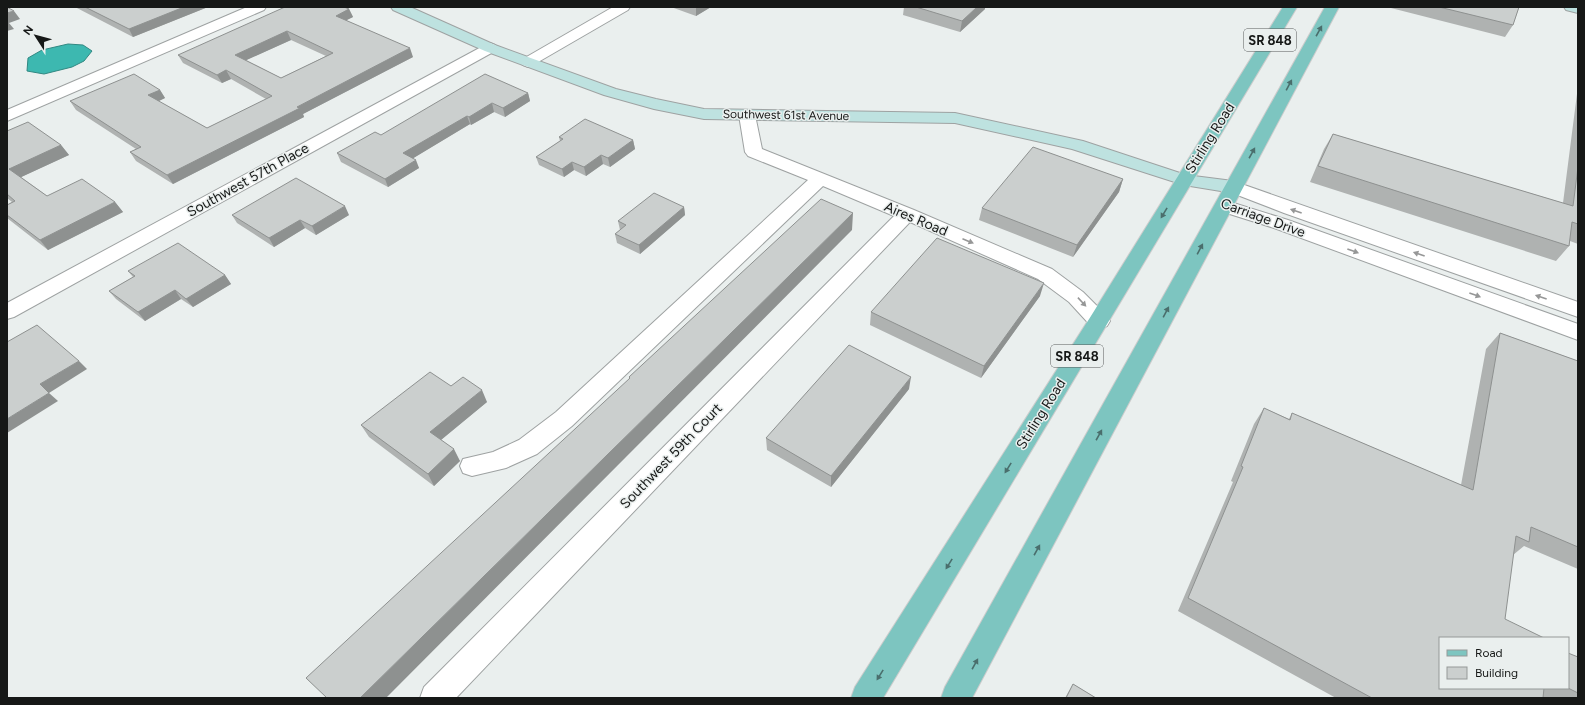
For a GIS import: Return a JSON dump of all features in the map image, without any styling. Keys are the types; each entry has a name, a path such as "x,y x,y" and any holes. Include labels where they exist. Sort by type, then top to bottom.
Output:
{"main road":[{"name":"Stirling Road","path":"866,698 1099,321 1290,7"},
{"name":"SR 848","path":"956,698 1332,7"}],"street":[{"path":"7,116 259,7"},
{"name":"Southwest 61st Avenue","path":"398,7 490,48 610,92 654,104 704,114 954,118 1077,145 1184,180"},
{"path":"528,62 623,7"},
{"path":"1571,7 1578,9"},
{"name":"Southwest 57th Place","path":"7,312 490,48"},
{"name":"Aires Road","path":"747,115 754,152 907,214 1044,274 1076,297 1099,321"},
{"path":"472,466 497,461 528,447 564,419 820,179"},
{"name":"Carriage Drive","path":"1184,180 1328,232 1578,332"},
{"name":"Southwest 59th Court","path":"435,698 907,214"},
{"name":"Carriage Drive","path":"1328,232 1578,310"}],"water":[{"path":"68,44 83,45 92,51 84,61 72,67 44,74 27,71 28,58 42,50"}],"building":[{"path":"7,7 14,11 7,13"},
{"path":"85,7 184,7 129,29"},
{"path":"285,7 344,7 349,9 336,16 410,48 297,107 300,108 167,175 130,152 141,147 70,101 134,74 160,90 148,95 207,128 272,96 226,70 217,75 178,55","holes":["287,31 333,53 281,78 235,55"]},
{"path":"916,7 977,7 962,21"},
{"path":"1439,7 1519,7 1513,25"},
{"path":"485,74 528,93 503,108 492,103 403,153 416,160 385,179 337,153 375,132 381,135"},
{"path":"585,119 633,140 608,158 601,155 584,167 572,162 562,169 536,157 563,139 559,137"},
{"path":"28,122 61,145 9,169 47,196 82,179 115,202 40,240 7,215 7,205 15,201 7,194 7,131"},
{"path":"1333,134 1573,206 1578,167 1578,224 1572,222 1569,246 1318,166"},
{"path":"1033,147 1123,179 1077,245 982,208"},
{"path":"296,178 345,206 312,226 300,220 269,238 232,215"},
{"path":"654,193 684,207 639,245 615,234 626,225 618,221"},
{"path":"821,199 853,213 360,698 327,698 306,678 630,378 629,377"},
{"path":"937,238 1044,283 984,366 871,312"},
{"path":"178,243 225,275 186,299 175,290 138,312 109,291 135,276 128,271"},
{"path":"37,325 79,361 40,384 49,393 7,419 7,342"},
{"path":"1500,333 1578,361 1578,547 1531,527 1529,542 1516,536 1505,619 1542,637 1439,637 1439,689 1544,689 1543,698 1372,698 1188,598 1243,467 1241,466 1264,408 1290,420 1292,413 1473,490"},
{"path":"849,345 911,377 831,476 766,438"},
{"path":"430,372 451,386 463,377 482,390 430,432 454,449 428,474 361,425"},
{"path":"1569,653 1578,657 1578,693 1569,688"},
{"path":"1073,684 1096,698 1066,698"}]}
